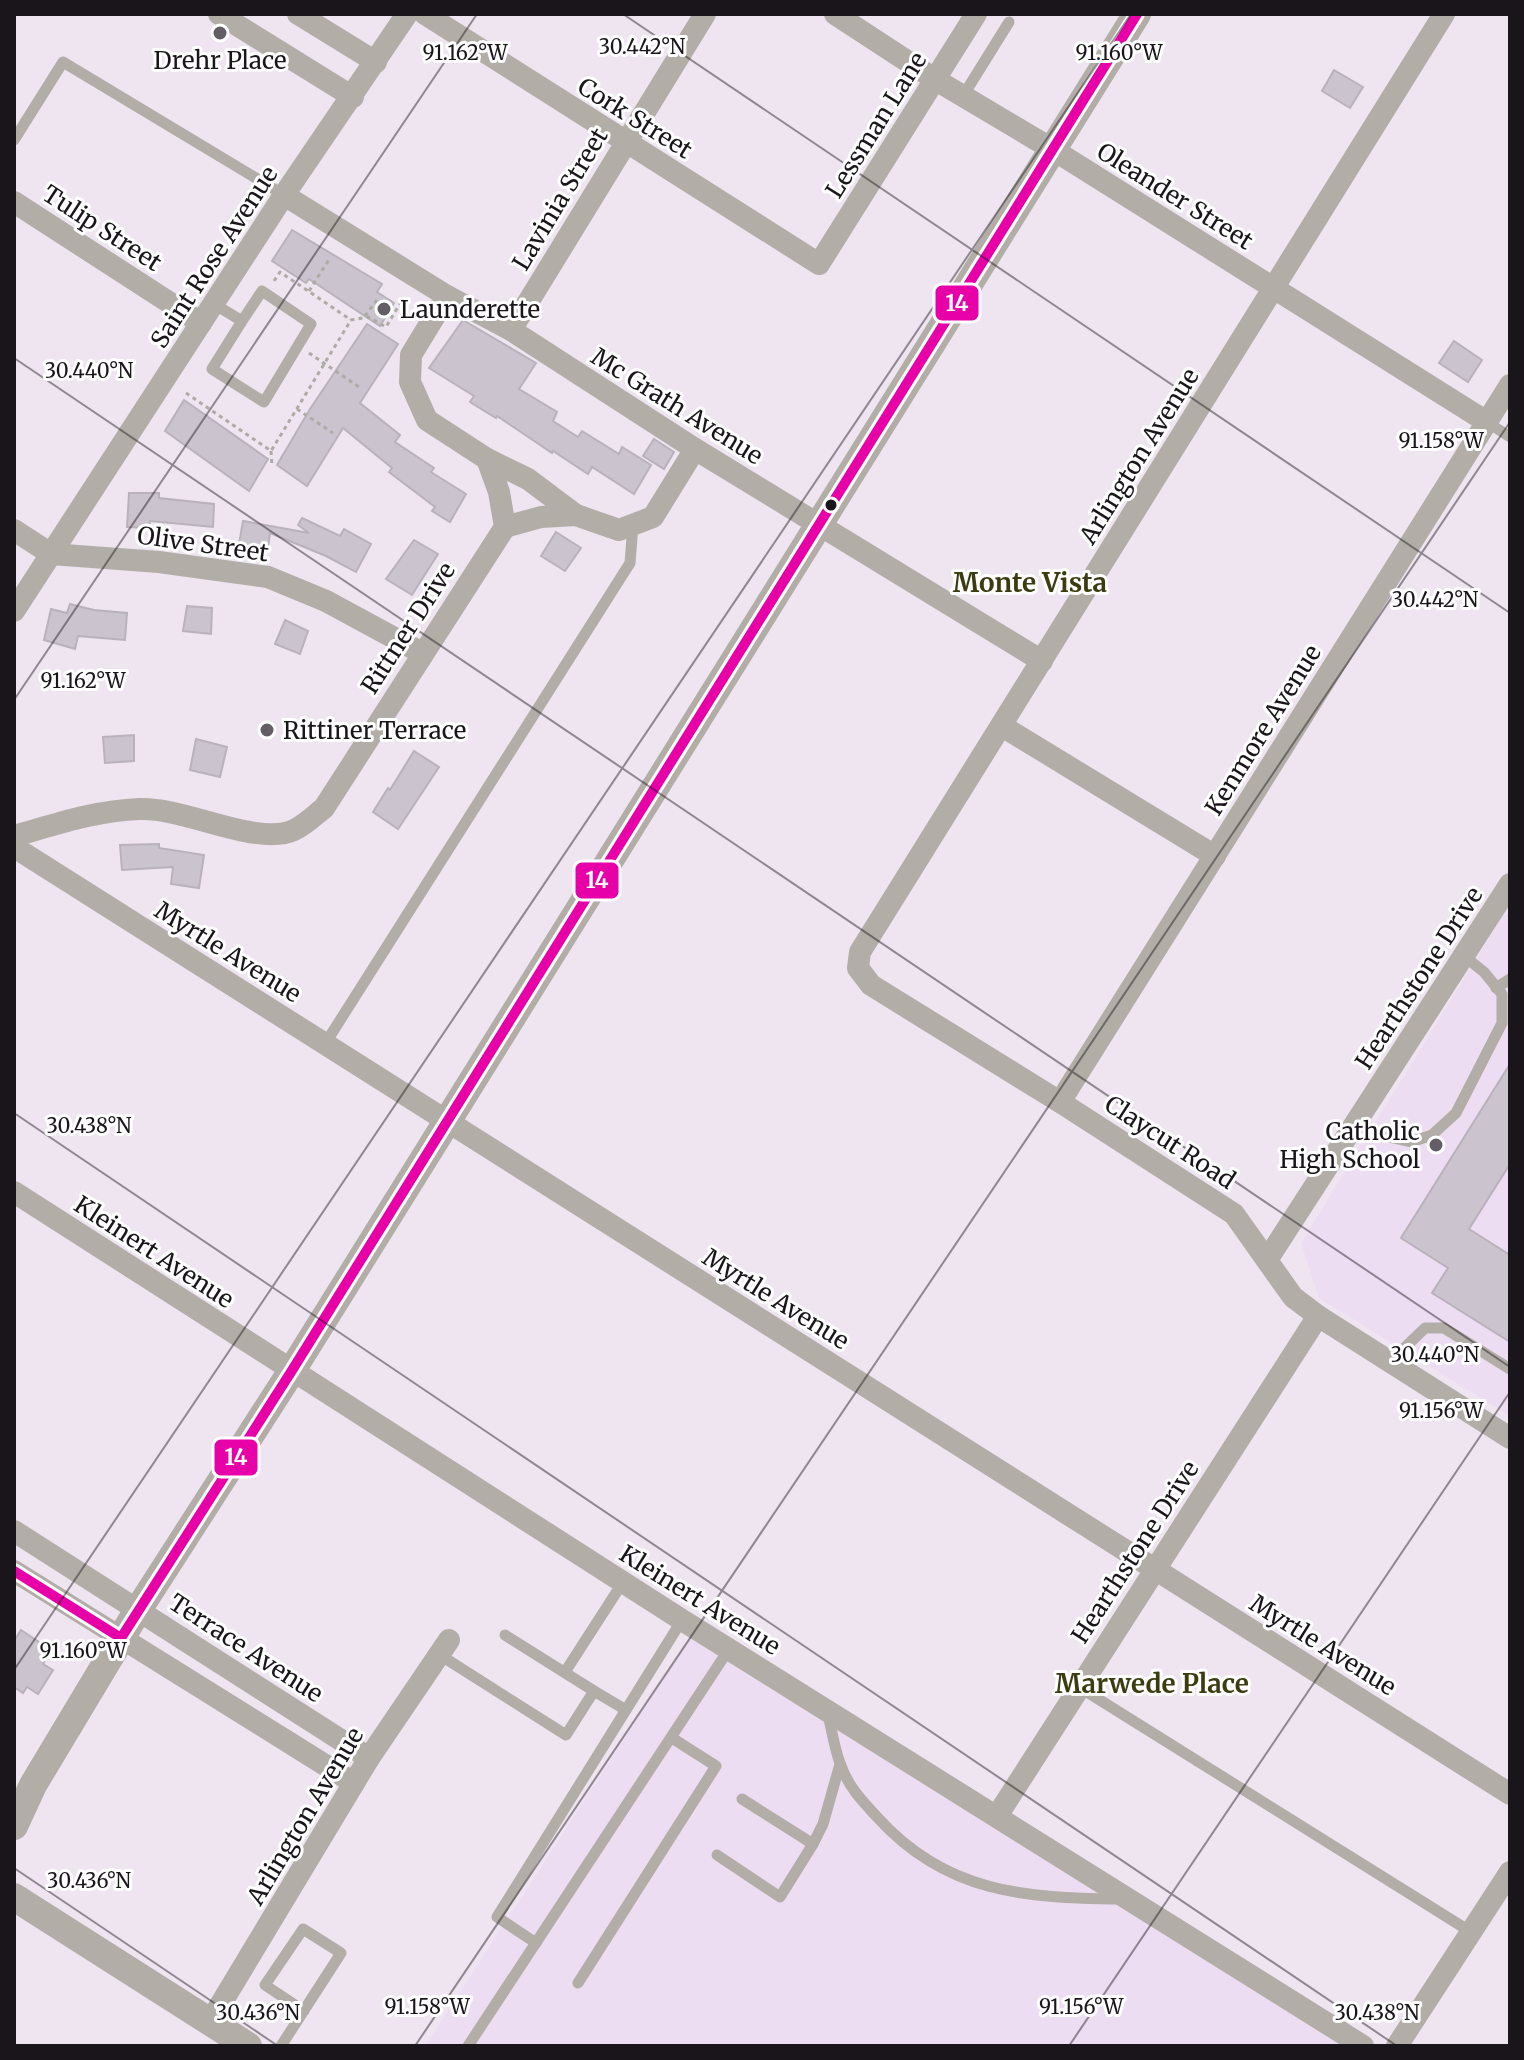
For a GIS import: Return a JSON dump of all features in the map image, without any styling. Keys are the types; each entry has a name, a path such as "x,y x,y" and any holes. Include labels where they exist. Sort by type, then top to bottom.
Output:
{"street":[{"path":"219,14 353,97"},
{"path":"298,14 376,62"},
{"name":"Saint Rose Avenue","path":"14,611 284,195 407,14"},
{"name":"Cork Street","path":"425,14 819,264"},
{"name":"Lavinia Street","path":"511,330 705,14"},
{"name":"Oleander Street","path":"835,14 1487,422"},
{"name":"Lessman Lane","path":"819,264 976,14"},
{"path":"14,1826 33,1785 138,1610 291,1372 1137,14"},
{"name":"Arlington Avenue","path":"858,968 860,952 1444,14"},
{"name":"Mc Grath Avenue","path":"284,195 447,296 511,330 695,449 1042,661"},
{"name":"Tulip Street","path":"14,202 201,323"},
{"path":"447,296 411,355 410,382 427,420 487,459 528,479 576,515 619,530 653,517 695,449"},
{"name":"Kenmore Avenue","path":"1060,1102 1510,385"},
{"path":"487,459 499,492 505,527 541,517 576,515"},
{"name":"Rittner Drive","path":"14,836 84,814 142,808 201,818 261,836 294,830 324,808 505,527"},
{"name":"Olive Street","path":"14,530 51,554 159,562 268,577 326,601 422,653"},
{"path":"1002,726 1215,856"},
{"name":"Myrtle Avenue","path":"14,847 1510,1794"},
{"name":"Hearthstone Drive","path":"1267,1260 1510,884"},
{"name":"Claycut Road","path":"858,968 871,985 1234,1214 1293,1297 1510,1438"},
{"name":"Kleinert Avenue","path":"14,1192 682,1620 1363,2046"},
{"name":"Hearthstone Drive","path":"997,1816 1318,1316"},
{"name":"Terrace Avenue","path":"14,1531 369,1758"},
{"path":"14,1571 354,1783"},
{"name":"Arlington Avenue","path":"210,2022 369,1758 445,1647"},
{"path":"1397,2046 1510,1872"},
{"path":"14,1897 240,2044"}],"lane":[{"path":"963,96 1009,22"},
{"path":"14,140 63,62 284,195"},
{"path":"262,291 311,324 264,402 212,369 242,321 262,291"},
{"path":"214,304 242,321"},
{"path":"1487,422 1510,437"},
{"path":"325,1044 630,563 633,525"},
{"path":"1358,1120 1380,1135 1411,1142 1432,1135 1456,1113 1502,1023 1502,994 1484,972 1464,956"},
{"path":"1496,988 1510,979"},
{"path":"1390,1362 1425,1328 1444,1328 1510,1369"},
{"path":"565,1672 623,1582"},
{"path":"536,1943 497,1917 682,1620"},
{"path":"505,1635 626,1710"},
{"path":"445,1647 566,1735 594,1691"},
{"path":"468,2046 729,1649"},
{"path":"1079,1687 1471,1932"},
{"path":"827,1710 840,1764 856,1795 896,1838 949,1873 981,1886 1053,1898 1129,1899"},
{"path":"578,1983 716,1766 672,1738"},
{"path":"717,1855 780,1897 823,1824 840,1764"},
{"path":"742,1799 813,1844"},
{"path":"281,2046 304,2011 341,1953 303,1929 265,1985 304,2011"}],"path":[{"path":"309,291 330,258"},
{"path":"280,272 351,320 368,317 386,327 401,302 411,302"},
{"path":"364,318 379,297"},
{"path":"272,467 271,451 351,320"},
{"path":"324,363 359,387"},
{"path":"186,393 271,451"},
{"path":"297,409 333,433"}],"shaded area":[{"name":"Catholic High School","path":"1510,904 1510,1416 1319,1298 1301,1243"},
{"path":"696,1628 1363,2046 425,2046"}],"building":[{"path":"1334,70 1363,87 1350,108 1322,91"},
{"path":"292,230 382,284 377,292 394,303 380,326 309,279 306,283 272,261"},
{"path":"463,320 536,363 519,389 557,412 553,421 578,437 582,431 619,454 622,447 651,465 634,494 592,467 588,474 552,453 470,402 474,396 429,368"},
{"path":"367,324 398,344 360,403 400,435 395,442 434,468 431,472 466,494 450,522 432,511 435,507 389,472 392,468 343,428 307,486 277,465"},
{"path":"1454,341 1482,360 1468,382 1439,363"},
{"path":"184,400 268,459 249,491 165,431"},
{"path":"654,439 674,452 664,469 643,456"},
{"path":"129,493 159,493 159,498 214,504 213,527 150,521 149,528 127,527"},
{"path":"302,518 340,536 344,529 371,544 356,572 270,533 268,548 239,544 243,521 309,533 298,525"},
{"path":"556,532 581,548 565,571 541,556"},
{"path":"414,540 438,554 412,595 386,579"},
{"path":"70,604 127,613 125,640 78,636 75,649 44,640 51,609 67,613"},
{"path":"187,606 212,608 211,634 183,631"},
{"path":"285,620 308,631 300,654 275,644"},
{"path":"134,735 134,761 105,763 103,737"},
{"path":"196,739 227,747 220,777 190,770"},
{"path":"414,751 439,767 398,829 373,812"},
{"path":"159,844 159,848 204,855 199,888 171,884 173,867 122,870 120,845"},
{"path":"1510,1064 1510,1164 1469,1229 1510,1255 1510,1342 1432,1293 1448,1268 1401,1238"},
{"path":"21,1630 51,1650 43,1664 53,1670 38,1694 27,1687 23,1693 14,1687 14,1641"}],"transit line":[{"name":"14","path":"14,1571 121,1638 291,1372 1137,14"}],"place":[{"name":"Drehr Place","path":"220,33"},
{"name":"Launderette","path":"384,309"},
{"name":"Rittiner Terrace","path":"267,730"},
{"name":"Catholic High School","path":"1436,1145"}],"district":[{"name":"Monte Vista","path":"1030,582"},
{"name":"Marwede Place","path":"1152,1683"}]}
